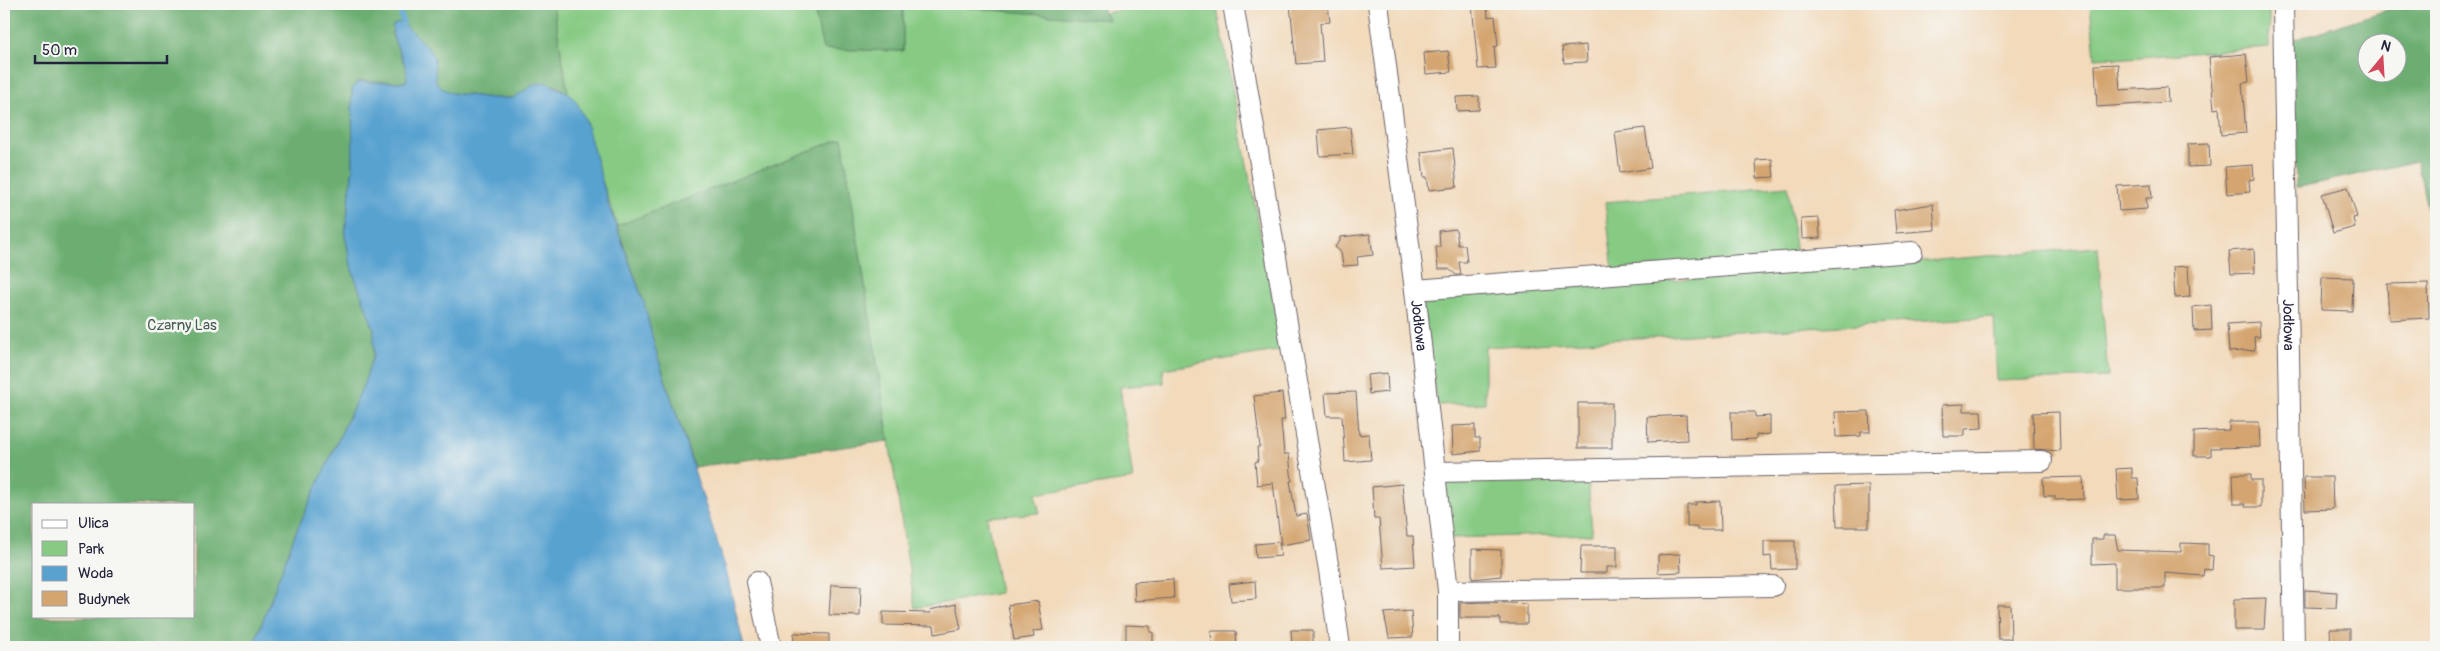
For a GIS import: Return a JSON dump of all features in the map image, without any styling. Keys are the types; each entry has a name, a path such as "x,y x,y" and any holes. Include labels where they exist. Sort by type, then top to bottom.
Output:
{"street":[{"path":"1233,4 1329,570 1340,647"},
{"name":"Jodłowa","path":"1378,4 1414,290 1448,590 1448,647"},
{"name":"Jodłowa","path":"2283,4 2294,647"},
{"path":"1414,290 1912,252"},
{"path":"1435,472 2042,461"},
{"path":"757,582 771,647"},
{"path":"1448,590 1773,586"}],"green space":[{"name":"Czarny Las","path":"4,4 553,4 568,93 557,86 535,84 513,98 492,98 452,93 441,88 435,81 426,46 403,23 391,33 408,73 406,82 358,81 352,89 353,166 345,235 352,270 374,329 374,354 363,386 296,532 253,647 4,647"},
{"path":"553,4 813,4 823,49 903,51 903,8 934,5 1109,19 1104,13 1156,4 1216,4 1283,350 1163,369 1164,383 1120,387 1133,479 1035,494 1040,513 987,517 1000,593 915,608 842,138 617,226 576,101 568,93"},
{"path":"813,4 1102,4 1104,13 1109,20 934,5 903,8 903,51 823,49"},
{"path":"2090,4 2269,4 2269,47 2114,59 2114,57 2095,58"},
{"path":"2436,4 2436,251 2417,161 2296,188 2293,40 2387,10"},
{"path":"842,138 889,441 694,467 655,348 644,303 617,226"},
{"path":"1788,186 1796,257 1613,270 1605,202"},
{"path":"2098,247 2108,377 1997,381 1994,317 1485,347 1485,403 1437,405 1422,299 1446,295 1764,274"},
{"path":"1588,478 1592,534 1448,538 1441,480"}],"water":[{"path":"398,22 403,23 426,46 434,57 436,81 441,88 452,93 492,98 513,98 535,84 546,82 568,93 576,101 585,119 609,206 644,303 655,348 725,566 744,647 253,647 296,532 363,386 374,354 374,329 352,270 345,235 353,166 352,89 358,82 406,82 406,67 393,32 393,25"}],"building":[{"path":"1290,4 1328,4 1330,22 1320,23 1323,62 1296,64"},
{"path":"1472,4 1487,4 1488,17 1495,16 1498,46 1494,47 1496,68 1478,69"},
{"path":"1586,45 1587,62 1564,63 1562,47"},
{"path":"1448,51 1451,72 1426,74 1424,53"},
{"path":"2246,54 2249,82 2242,83 2246,133 2221,135 2219,108 2214,109 2209,57"},
{"path":"2118,64 2120,90 2167,87 2168,102 2097,107 2095,65"},
{"path":"1479,96 1479,110 1457,111 1456,97"},
{"path":"1350,127 1353,154 1320,156 1318,130"},
{"path":"1645,128 1651,168 1620,173 1615,132"},
{"path":"2209,143 2210,166 2188,167 2188,144"},
{"path":"1453,148 1457,187 1429,190 1427,177 1424,177 1421,152"},
{"path":"1772,159 1774,177 1757,178 1756,160"},
{"path":"2253,165 2254,179 2249,180 2250,192 2227,194 2225,167"},
{"path":"2151,184 2152,198 2146,198 2147,209 2119,211 2117,186"},
{"path":"2348,187 2357,217 2353,218 2355,227 2333,233 2322,194"},
{"path":"1933,204 1935,230 1896,233 1894,210"},
{"path":"1819,218 1820,238 1802,239 1801,219"},
{"path":"1456,229 1458,245 1465,245 1467,262 1459,262 1461,275 1456,275 1449,269 1438,269 1436,247 1440,247 1439,231"},
{"path":"1370,234 1373,255 1357,257 1358,265 1343,266 1341,252 1335,247 1340,241 1340,237"},
{"path":"2254,249 2255,273 2231,274 2229,251"},
{"path":"2188,266 2190,297 2175,298 2173,267"},
{"path":"2322,277 2353,278 2352,311 2321,310"},
{"path":"2428,283 2429,318 2389,320 2387,284"},
{"path":"2211,305 2212,330 2194,331 2193,307"},
{"path":"2259,322 2260,337 2254,337 2255,350 2229,352 2227,324"},
{"path":"1387,373 1388,392 1369,394 1367,375"},
{"path":"1356,392 1359,435 1369,434 1371,460 1345,462 1342,416 1327,416 1325,393"},
{"path":"1282,393 1285,420 1281,420 1284,454 1289,454 1292,481 1290,481 1296,516 1307,514 1311,540 1281,545 1273,483 1257,485 1255,462 1258,461 1257,447 1260,447 1254,396"},
{"path":"1578,403 1612,403 1612,448 1578,448"},
{"path":"1964,404 1964,411 1981,411 1982,428 1965,429 1965,436 1943,436 1942,405"},
{"path":"1869,411 1870,432 1861,432 1861,436 1836,437 1835,412"},
{"path":"1731,412 1755,412 1755,417 1770,416 1770,434 1756,435 1756,439 1732,440"},
{"path":"2059,412 2060,451 2034,449 2033,413"},
{"path":"1686,415 1687,440 1648,442 1647,417"},
{"path":"2229,422 2259,422 2260,447 2211,448 2211,456 2194,456 2194,432 2229,430"},
{"path":"1475,425 1475,438 1480,438 1480,451 1453,454 1452,426"},
{"path":"2132,468 2132,478 2138,478 2139,499 2118,500 2116,469"},
{"path":"2233,474 2251,474 2251,480 2261,480 2261,507 2245,507 2245,504 2234,504"},
{"path":"2083,477 2084,499 2055,500 2055,496 2044,496 2043,478"},
{"path":"2304,477 2332,477 2333,509 2305,510"},
{"path":"1402,484 1407,536 1413,536 1415,566 1383,568 1379,519 1374,519 1372,487"},
{"path":"1869,485 1869,527 1837,527 1836,486"},
{"path":"1720,501 1721,530 1697,530 1697,527 1687,527 1687,505 1696,505 1696,502"},
{"path":"2103,535 2115,535 2118,550 2181,552 2181,543 2208,544 2208,555 2213,556 2212,570 2204,569 2203,576 2165,573 2165,588 2115,588 2115,563 2092,564 2092,539 2103,539"},
{"path":"1764,541 1795,541 1795,569 1772,570 1771,556 1764,557"},
{"path":"1279,542 1281,556 1256,558 1255,544"},
{"path":"1581,546 1617,546 1617,567 1607,567 1607,573 1580,573"},
{"path":"1472,549 1501,550 1501,576 1472,579"},
{"path":"1680,554 1681,572 1658,573 1658,555"},
{"path":"1173,579 1174,598 1135,601 1134,582"},
{"path":"1255,581 1256,599 1231,601 1229,584"},
{"path":"831,585 861,586 860,616 829,615"},
{"path":"2305,590 2337,592 2336,608 2305,607"},
{"path":"2266,598 2264,630 2234,630 2234,599"},
{"path":"1038,601 1043,630 1033,631 1034,637 1014,640 1008,605"},
{"path":"1460,603 1527,604 1527,624 1500,624 1500,618 1460,618"},
{"path":"956,604 961,629 935,634 934,626 883,625 883,612 931,613 930,610"},
{"path":"1997,605 2010,605 2011,639 1998,639"},
{"path":"1411,611 1413,637 1389,638 1384,613"},
{"path":"1126,625 1150,626 1150,632 1153,632 1153,647 1126,647"},
{"path":"2330,629 2350,629 2350,647 2331,647"},
{"path":"1291,630 1313,630 1313,647 1292,647"},
{"path":"1211,631 1236,631 1237,647 1212,647"},
{"path":"794,633 829,634 829,647 793,647"}],"waterway":[{"path":"398,4 403,23"}]}
